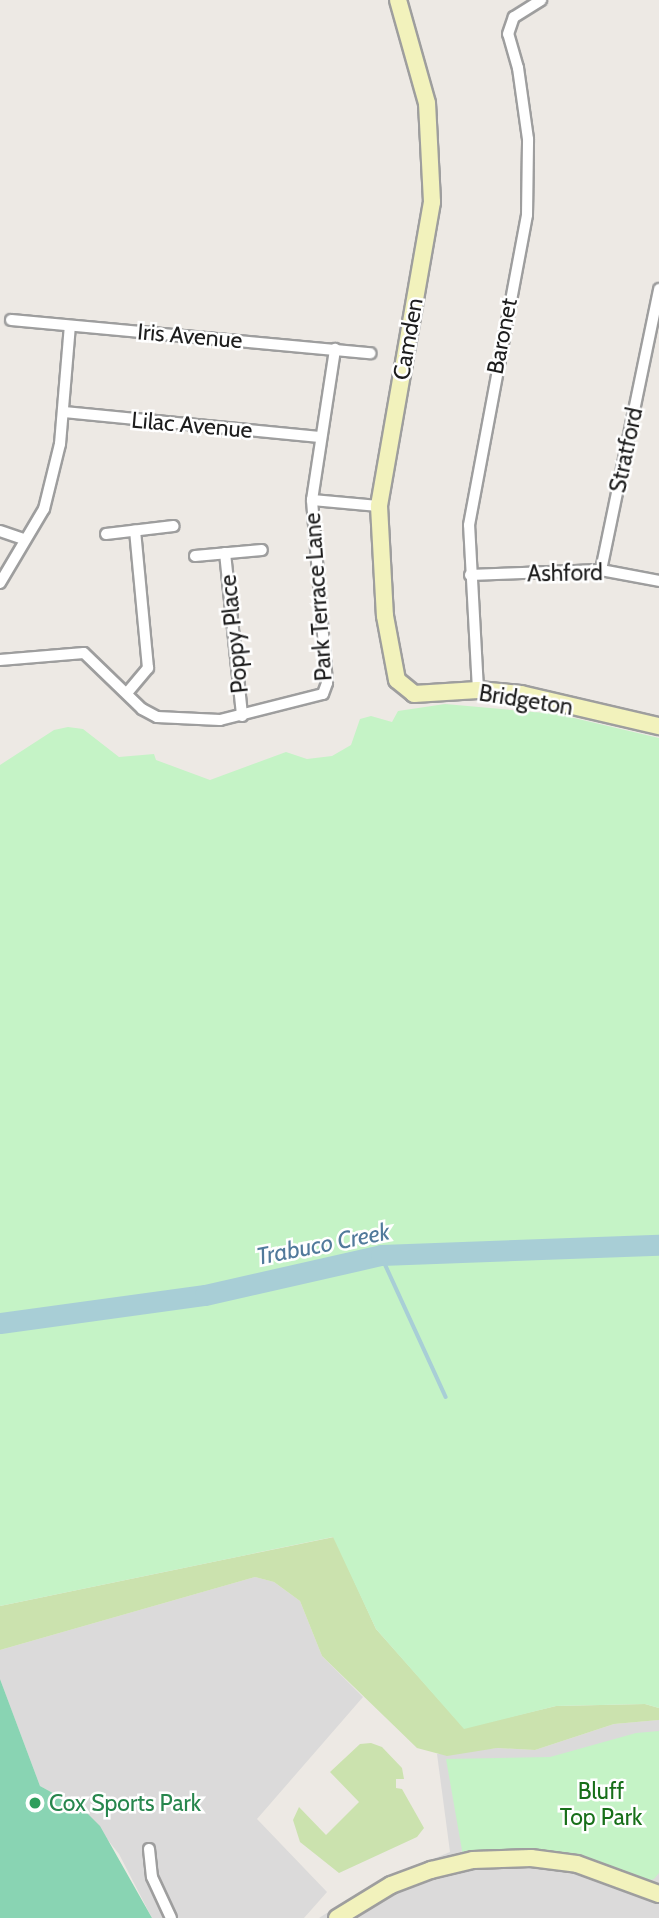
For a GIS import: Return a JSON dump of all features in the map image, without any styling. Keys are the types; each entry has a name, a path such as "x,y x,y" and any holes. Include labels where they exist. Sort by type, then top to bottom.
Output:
{"street":[{"name":"Camden","path":"397,680 385,616 379,506 432,202 427,103 398,0"},
{"name":"Baronet","path":"478,690 469,525 478,463 527,215 528,139 509,23 541,0"},
{"name":"Stratford","path":"601,570 659,289"},
{"name":"Iris Avenue","path":"11,320 370,353"},
{"path":"0,583 23,539 44,509 64,412 70,326"},
{"name":"Park Terrace Lane","path":"242,716 319,696 326,689 312,500 335,349"},
{"name":"Lilac Avenue","path":"64,412 320,438"},
{"name":"Park Terrace Lane","path":"312,500 379,506"},
{"path":"106,534 174,526"},
{"path":"0,531 23,539"},
{"path":"127,693 148,668 135,531"},
{"name":"Poppy Place","path":"195,556 262,550"},
{"name":"Poppy Place","path":"225,553 242,716"},
{"name":"Ashford","path":"470,575 601,570 659,581"},
{"path":"0,660 84,653 157,717 210,720 242,716"},
{"name":"Bridgeton","path":"397,680 414,694 478,690 521,694 659,726"},
{"path":"149,1849 152,1877 171,1918"},
{"path":"337,1918 391,1885 431,1870 473,1860 531,1858 577,1864 658,1896"},
{"path":"356,1918 396,1895 488,1866 546,1869 658,1896"}],"shaded area":[{"path":"255,1577 274,1582 300,1601 322,1656 363,1697 257,1819 327,1892 304,1918 152,1918 119,1854 84,1810 40,1786 0,1679 0,1650"},
{"path":"659,1720 659,1918 319,1918 373,1884 450,1852 437,1754 497,1748 535,1750 614,1724"}],"green space":[{"path":"445,704 557,714 659,738 659,1708 645,1704 556,1706 464,1729 376,1629 333,1537 0,1606 0,765 54,730 68,727 83,729 119,757 154,754 156,760 210,780 286,752 307,759 332,756 351,745 360,719 371,716 392,722 398,711"},
{"path":"334,1537 376,1629 464,1728 556,1706 645,1704 659,1708 659,1720 614,1724 535,1750 497,1748 447,1756 417,1748 322,1656 300,1601 274,1582 255,1577 0,1650 0,1606"},
{"name":"Cox Sports Park","path":"0,1679 40,1786 84,1810 100,1826 152,1918 0,1918"},
{"name":"Bluff Top Park","path":"659,1731 659,1873 654,1879 647,1881 589,1861 463,1856 446,1759 550,1757 636,1733"},
{"path":"371,1743 382,1747 402,1768 404,1779 396,1779 396,1788 402,1789 424,1828 417,1837 339,1873 300,1842 293,1820 299,1807 326,1835 359,1802 330,1772 360,1744"}],"waterway":[{"name":"Trabuco Creek","path":"0,1323 205,1295 381,1255 659,1245"},
{"path":"381,1255 446,1397"}],"place":[{"name":"Cox Sports Park","path":"35,1803"}]}
